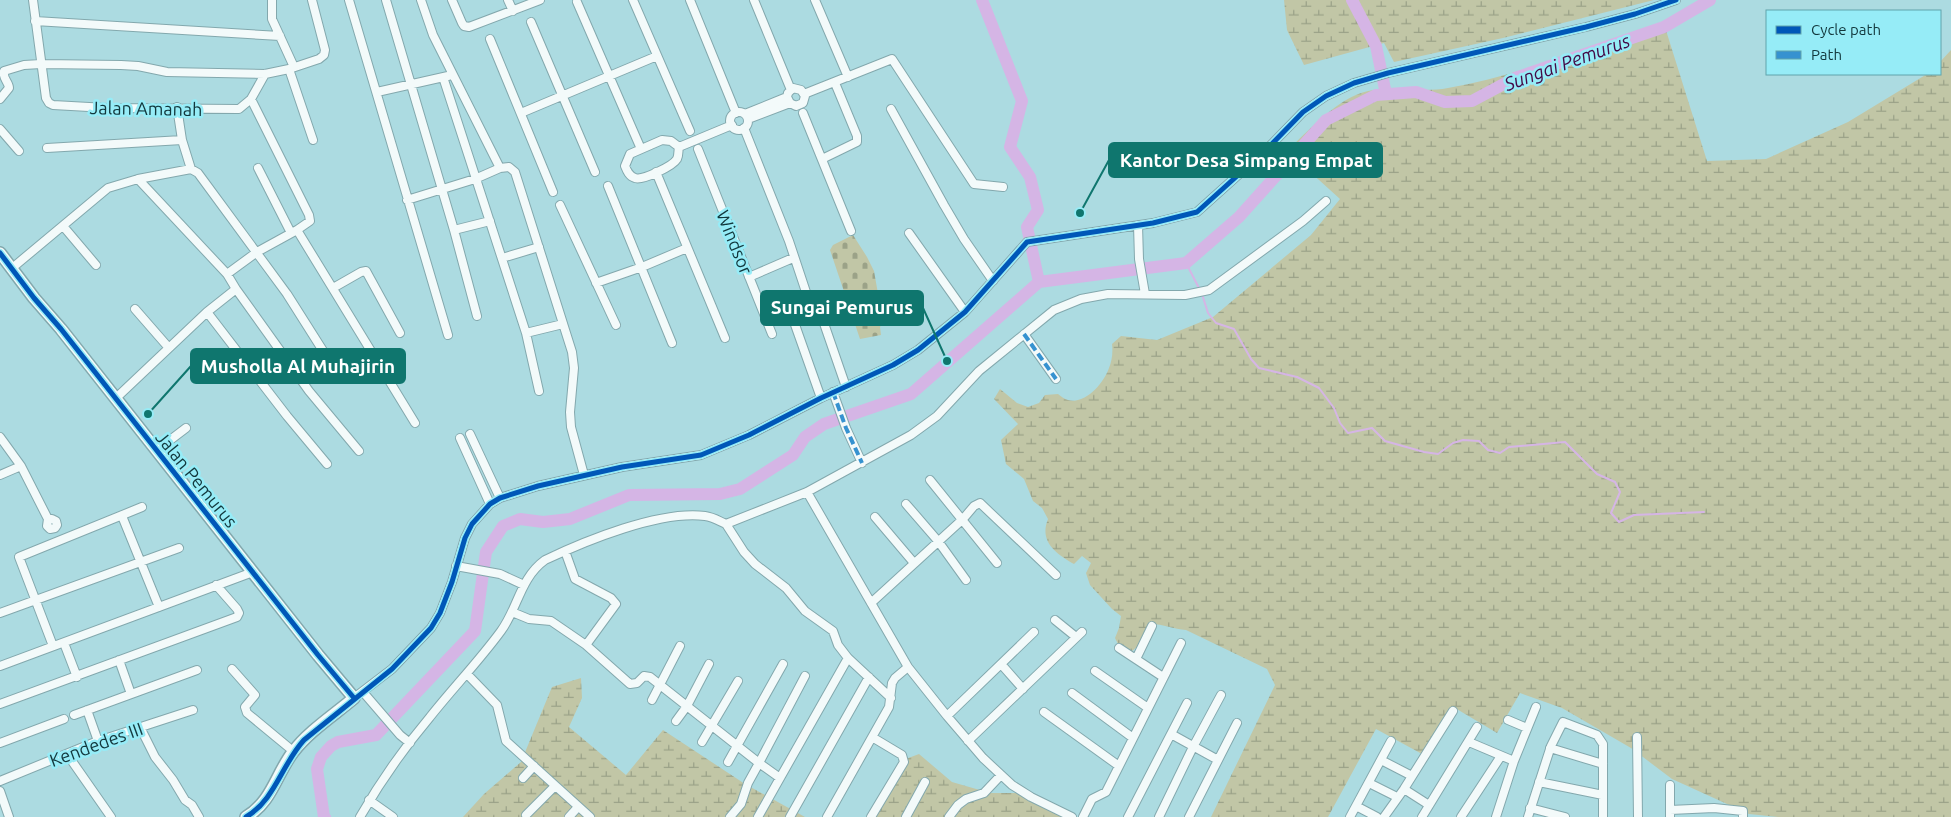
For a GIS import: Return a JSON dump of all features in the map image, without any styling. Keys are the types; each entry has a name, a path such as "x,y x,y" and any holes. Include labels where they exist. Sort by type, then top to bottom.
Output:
{"street":[{"name":"Jalan Amanah","path":"33,0 46,98 53,105 107,108 176,107 238,109 250,99"},
{"path":"272,0 271,15 292,68 313,140"},
{"name":"Jalan Amanah","path":"0,99 9,88 9,84 4,78 4,71 24,65 138,66 167,72 265,74 292,68 319,59 324,55 325,50 312,0"},
{"path":"349,0 448,335"},
{"path":"386,0 454,230 477,316"},
{"path":"422,0 433,35 500,168"},
{"path":"452,0 462,23 466,27 540,0"},
{"path":"508,0 513,11"},
{"path":"633,0 690,131"},
{"path":"690,0 736,113 747,117 789,97 799,88 804,94 805,99 796,106 789,97 754,0"},
{"path":"816,0 848,78"},
{"path":"246,817 260,808 293,751 310,734 392,669 431,628 440,613 465,538 472,524 490,504 500,498 584,475 646,462 701,455 729,445 833,392 893,365 918,350 965,312 1027,242 1138,225 1197,212 1267,149 1303,112 1326,96 1354,83 1388,73 1586,27 1635,14 1676,0"},
{"path":"577,2 641,149"},
{"path":"35,21 280,36"},
{"path":"531,22 595,172"},
{"path":"490,39 553,192"},
{"path":"521,113 657,56"},
{"path":"804,94 892,60 974,184 1003,187"},
{"path":"227,274 256,252 294,232 310,221 309,214 250,99 265,74"},
{"path":"377,92 454,74"},
{"path":"443,77 526,333 540,391"},
{"path":"822,159 857,142 857,136 834,83"},
{"path":"176,107 182,140 191,168 198,173 287,294 332,365"},
{"path":"891,109 944,205 993,281"},
{"path":"732,125 732,117 736,113"},
{"path":"803,113 851,230"},
{"path":"732,125 737,129 744,128 747,126 747,117"},
{"path":"678,147 732,125"},
{"path":"744,128 789,241 793,258 807,295"},
{"path":"0,129 19,151"},
{"path":"47,148 182,140"},
{"path":"667,140 675,143 678,147 676,160 656,172 636,179 627,171 625,166 628,157 641,149 667,140"},
{"name":"Windsor","path":"698,149 772,334"},
{"path":"407,200 475,179 500,168 508,167 515,172 572,352 574,368 570,412 584,475"},
{"path":"12,269 108,188 138,179 191,168"},
{"path":"258,168 294,232 333,288 415,423"},
{"path":"656,172 725,338"},
{"path":"138,179 227,274 309,391 359,451"},
{"path":"608,186 672,343"},
{"path":"726,524 807,492 911,435 952,401 979,371 1044,317 1070,303 1108,294 1178,295 1200,292 1214,287 1303,221 1326,201"},
{"path":"560,206 616,325"},
{"path":"454,230 490,221"},
{"path":"1138,225 1139,259 1145,294"},
{"path":"63,226 96,265"},
{"path":"909,233 965,312"},
{"path":"502,258 539,247"},
{"path":"596,283 642,267 687,248"},
{"name":"Jalan Pemurus","path":"0,253 254,572 359,695"},
{"path":"749,277 793,258"},
{"path":"333,288 366,271 400,333"},
{"path":"115,399 206,312 236,288"},
{"path":"818,306 846,387"},
{"path":"135,309 169,348"},
{"path":"206,312 327,464"},
{"path":"793,319 822,398"},
{"path":"526,333 563,324"},
{"path":"1024,334 1056,379"},
{"path":"833,392 846,428 862,463"},
{"path":"156,450 186,428"},
{"path":"470,434 500,498"},
{"path":"0,437 21,466 48,519"},
{"path":"460,438 490,504"},
{"path":"0,475 21,466"},
{"path":"930,480 997,563"},
{"path":"807,492 908,667 947,716 1001,775 1031,797 1072,817"},
{"path":"871,603 974,506 982,503 1056,575"},
{"path":"906,504 938,541 966,580"},
{"path":"53,646 20,556 142,507"},
{"path":"122,516 159,607"},
{"path":"360,817 369,800 410,743 503,629 524,584 538,565 565,551 601,537 667,518 707,516 726,524 744,552 755,564 786,588 805,611 833,631 838,645 848,658 891,698"},
{"path":"875,518 914,563"},
{"path":"0,614 179,548"},
{"path":"565,551 575,579 611,598 616,604 586,646"},
{"path":"456,566 500,574 524,584"},
{"path":"0,666 254,572"},
{"path":"0,704 237,617 238,609 216,585"},
{"path":"512,612 529,619 552,621 586,646 630,684 634,684 646,676 661,685 780,778"},
{"path":"968,741 1079,635 1055,620"},
{"path":"1136,659 1152,626"},
{"path":"947,716 1034,632"},
{"path":"64,643 76,676"},
{"path":"1083,817 1092,799 1106,792 1181,643"},
{"path":"652,700 680,646"},
{"path":"1120,648 1163,677"},
{"path":"758,817 848,658"},
{"path":"119,660 130,694"},
{"path":"676,721 687,706 709,664"},
{"path":"728,762 783,664"},
{"path":"1001,664 1023,689"},
{"path":"827,817 888,707 891,698 891,688 895,678 908,667"},
{"path":"74,715 197,670"},
{"path":"232,670 255,695 245,707 247,712 293,751"},
{"path":"1095,671 1148,708"},
{"path":"467,674 497,705 506,741 590,817"},
{"path":"730,817 742,804 748,783 805,676"},
{"path":"790,817 869,677"},
{"path":"702,742 738,681"},
{"path":"1072,693 1133,738"},
{"path":"359,695 410,743"},
{"path":"1159,817 1221,695"},
{"path":"1128,817 1187,702"},
{"path":"1496,817 1514,761 1536,707"},
{"path":"87,710 98,742"},
{"name":"Kendedes III","path":"0,781 98,742 193,710"},
{"path":"1384,817 1453,711"},
{"path":"1044,712 1119,766"},
{"path":"0,743 64,719"},
{"path":"1508,720 1527,728"},
{"path":"1528,817 1550,748 1563,722 1597,735 1603,744 1603,817"},
{"path":"1189,817 1237,723"},
{"path":"140,727 154,757 173,780 185,800 192,805 199,817"},
{"path":"1422,817 1478,727"},
{"path":"1170,734 1218,760"},
{"path":"871,817 904,762 902,755 872,737"},
{"path":"1637,737 1638,817"},
{"path":"1350,817 1391,741"},
{"path":"1469,742 1514,761"},
{"path":"1550,748 1603,764"},
{"path":"67,754 111,817"},
{"path":"1461,817 1501,756"},
{"path":"1382,760 1412,776"},
{"path":"523,778 534,766"},
{"path":"949,817 958,805 966,799 984,793 1001,775"},
{"path":"906,817 925,782"},
{"path":"1538,782 1603,794"},
{"path":"1369,783 1397,797"},
{"path":"1670,785 1670,813 1714,808 1743,811 1743,817"},
{"path":"526,815 555,786"},
{"path":"1404,789 1429,805"},
{"path":"0,791 9,817"},
{"path":"369,800 393,817"},
{"path":"1356,806 1377,817"},
{"path":"569,817 578,807"},
{"path":"1530,808 1565,817"}],"green space":[{"path":"1284,0 1654,0 1503,38 1394,62 1384,43 1304,65 1287,30"},
{"path":"1664,24 1707,161 1766,159 1848,122 1925,75 1941,75 1941,61 1951,50 1951,817 1778,817 1749,814 1672,779 1631,748 1562,708 1520,693 1497,733 1455,708 1422,754 1376,729 1328,817 1211,817 1275,685 1267,669 1186,630 1160,625 1151,624 1139,645 1130,653 1120,648 1115,638 1121,616 1090,585 1086,573 1091,563 1082,556 1074,564 1050,546 1046,534 1048,519 1042,508 1033,501 1024,479 1006,464 1001,440 1018,424 994,399 1000,389 1017,403 1028,407 1039,403 1045,395 1058,394 1067,400 1074,401 1081,399 1093,392 1103,380 1112,359 1112,344 1121,336 1157,340 1213,317 1311,235 1340,199 1287,151 1335,107 1357,94 1368,91 1448,88 1502,76"},
{"path":"853,235 874,271 883,322 880,327 881,335 860,339 830,250 833,245"},
{"path":"581,678 582,698 569,727 626,775 663,730 745,784 805,817 463,817 484,794 521,762 552,687"},
{"path":"919,754 952,782 990,793 1017,793 1065,817 872,817 903,760"}],"waterway":[{"path":"982,0 1022,101 1010,147 1030,177 1038,210 1027,227 1039,282"},
{"path":"1352,0 1376,46 1386,94"},
{"name":"Sungai Pemurus","path":"324,817 317,769 321,757 331,746 338,742 376,735 475,631 486,552 503,526 520,519 543,522 570,519 629,495 720,494 740,489 793,455 805,437 824,424 911,394 1039,282 1186,263 1239,217 1326,120 1376,95 1416,92 1445,102 1472,101 1515,78 1664,27 1710,0"},
{"path":"1186,263 1200,290"},
{"path":"1202,294 1208,313 1216,323 1234,329 1251,359 1259,368 1297,377 1319,388 1334,408 1340,423 1348,433 1372,428 1385,441 1438,454 1453,443 1463,440 1479,441 1488,450 1500,453 1509,447 1565,442 1597,474 1615,482 1620,492 1611,513 1619,522 1634,515 1704,512"}],"marked path":[{"path":"1024,334 1056,379"},
{"path":"833,392 846,428 862,463"}],"cycle path":[{"path":"246,817 264,801 304,740 392,669 431,628 440,613 452,582 465,538 472,524 490,504 500,498 538,486 622,467 701,455 749,435 821,398 893,365 918,350 965,312 1027,242 1153,223 1197,212 1267,149 1303,112 1326,96 1354,83 1388,73 1586,27 1635,14 1676,0"},
{"path":"0,253 354,698"}],"place":[{"name":"Kantor Desa Simpang Empat","path":"1080,213"},
{"name":"Sungai Pemurus","path":"947,361"},
{"name":"Musholla Al Muhajirin","path":"148,414"}]}
